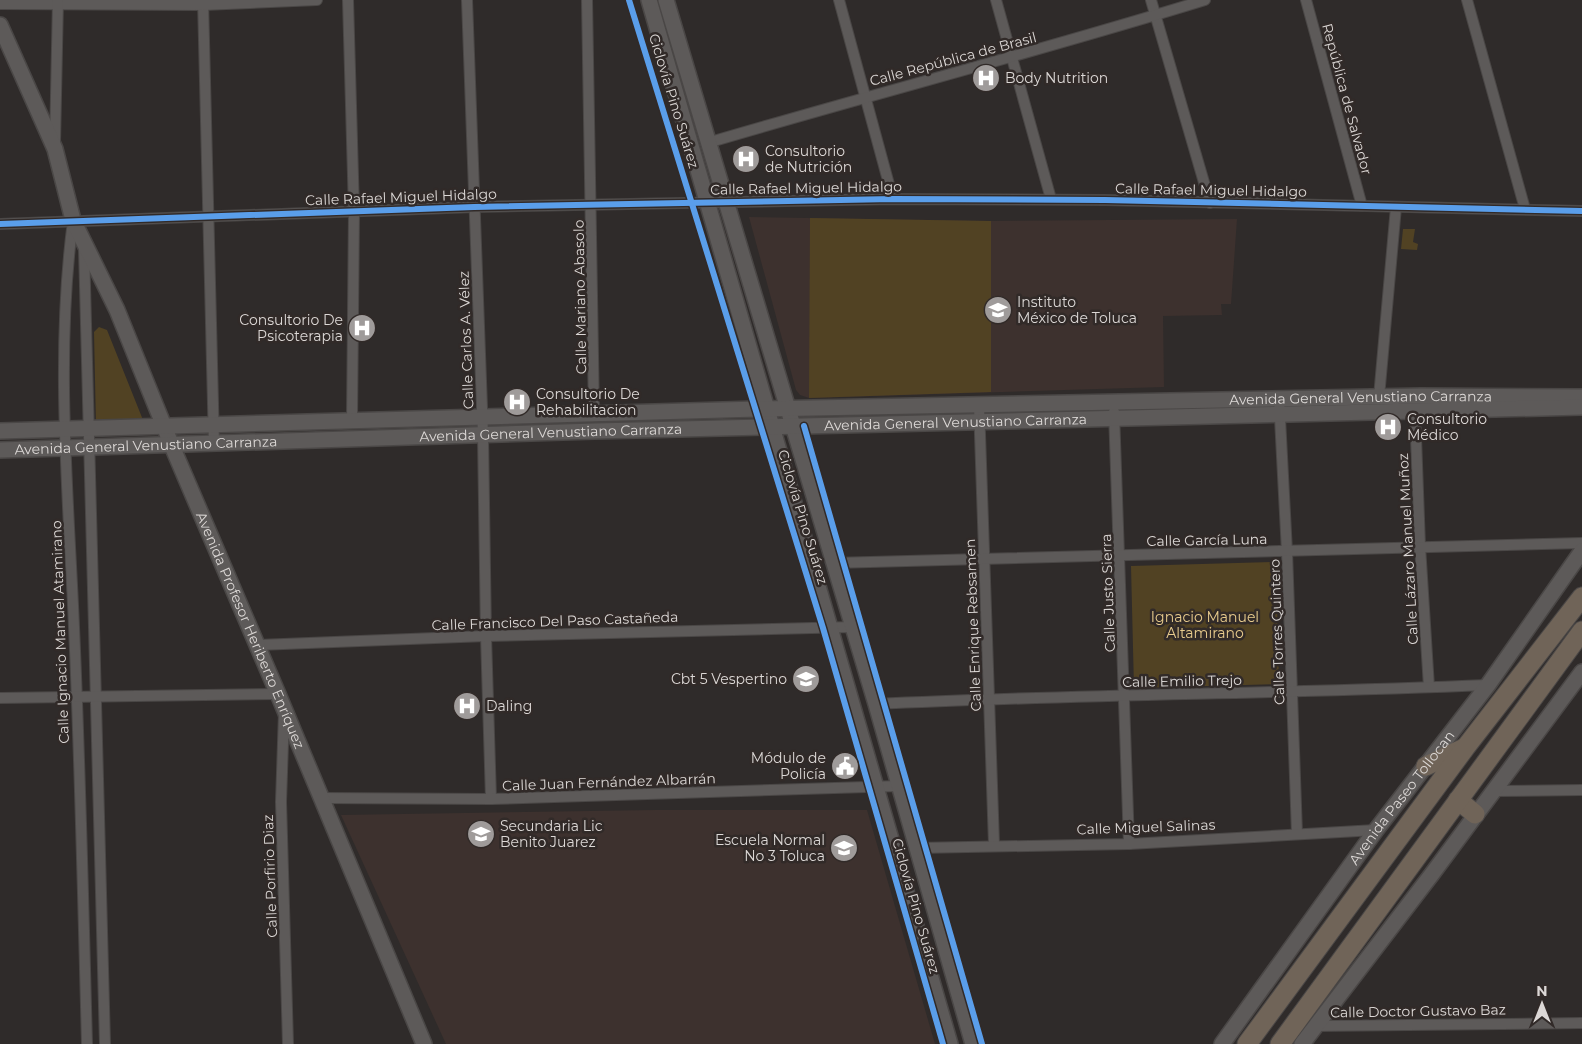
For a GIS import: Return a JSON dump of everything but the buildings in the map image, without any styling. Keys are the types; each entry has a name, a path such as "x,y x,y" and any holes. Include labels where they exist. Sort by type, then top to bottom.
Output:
{"highway":[{"name":"Avenida Paseo Tollocan","path":"1247,1044 1465,748 1582,597"},
{"path":"1280,1044 1582,631"},
{"path":"1426,766 1465,748"},
{"path":"1458,800 1476,814"}],"main road":[{"path":"649,0 950,1044"},
{"path":"666,0 876,704 973,1044"},
{"name":"Avenida Profesor Heriberto Enríquez","path":"0,25 55,149 73,220 117,310 172,446 281,700 320,798 424,1044"},
{"name":"Avenida General Venustiano Carranza","path":"0,450 66,450 483,435 1115,418 1379,397 1582,397"},
{"name":"Avenida General Venustiano Carranza","path":"0,431 768,409 1114,402 1416,410 1582,407"},
{"name":"Avenida Paseo Tollocan","path":"1222,1044 1376,830 1488,684 1582,551"},
{"path":"1302,1044 1432,874 1582,672"}],"street":[{"path":"0,4 58,2 203,3 317,0"},
{"path":"348,0 354,211 352,420"},
{"name":"Calle Carlos A. Vélez","path":"467,0 483,417 486,636 491,799"},
{"name":"Calle Mariano Abasolo","path":"587,0 594,414"},
{"path":"839,0 893,198"},
{"path":"996,0 1051,199"},
{"path":"1151,0 1210,203"},
{"name":"Calle República de Brasil","path":"708,143 866,96 1013,58 1205,0"},
{"name":"República de Salvador","path":"1306,0 1362,206"},
{"path":"1467,0 1525,209"},
{"path":"55,149 58,2"},
{"path":"203,3 214,444"},
{"name":"Calle Rafael Miguel Hidalgo","path":"0,224 474,207 893,198 1051,199 1582,211"},
{"path":"1379,397 1396,207"},
{"name":"Calle Ignacio Manuel Atamirano","path":"73,220 66,267 65,430 77,697 87,1044"},
{"path":"84,244 105,1044"},
{"name":"Calle Justo Sierra","path":"1114,402 1129,844"},
{"name":"Calle Enrique Rebsamen","path":"980,405 983,558 990,698 994,844"},
{"name":"Calle Torres Quintero","path":"1279,406 1293,692 1297,834"},
{"name":"Calle Lázaro Manuel Muñoz","path":"1416,410 1420,546 1429,687"},
{"name":"Calle García Luna","path":"833,563 1582,543"},
{"name":"Calle Francisco Del Paso Castañeda","path":"258,646 486,636 853,627"},
{"name":"Calle Emilio Trejo","path":"876,704 990,698 1293,692 1488,684"},
{"path":"0,698 95,697 281,700"},
{"name":"Calle Porfirio Diaz","path":"281,700 281,802 288,1044"},
{"name":"Calle Juan Fernández Albarrán","path":"320,798 491,799 899,786"},
{"path":"1494,791 1582,790"},
{"name":"Calle Miguel Salinas","path":"918,848 994,844 1129,844 1376,830"},
{"name":"Calle Doctor Gustavo Baz","path":"1315,1026 1582,1023"}],"shaded area":[{"name":"Instituto México de Toluca","path":"749,217 991,221 1237,219 1231,304 1221,304 1222,315 1163,316 1164,387 809,398 800,395 796,390"},
{"path":"655,810 867,810 935,1044 446,1044 341,815"}],"green space":[{"path":"810,218 991,221 991,392 809,398"},
{"path":"1403,229 1415,229 1413,242 1418,244 1417,250 1401,249"},
{"path":"99,327 107,330 145,425 96,426 94,332"},
{"name":"Ignacio Manuel Altamirano","path":"1276,562 1279,684 1134,688 1131,566"}],"cycle path":[{"name":"Ciclovía Pino Suárez","path":"629,0 823,628 943,1044"},
{"path":"0,224 474,207 893,199 1105,200 1582,211"},
{"path":"804,426 982,1044"}],"place":[{"name":"Body Nutrition","path":"986,78"},
{"name":"Consultorio de Nutrición","path":"746,159"},
{"name":"Instituto México de Toluca","path":"998,310"},
{"name":"Consultorio De Psicoterapia","path":"362,328"},
{"name":"Consultorio De Rehabilitacion","path":"517,402"},
{"name":"Consultorio Médico","path":"1388,427"},
{"name":"Cbt 5 Vespertino","path":"806,679"},
{"name":"Daling","path":"467,706"},
{"name":"Módulo de Policía","path":"845,766"},
{"name":"Secundaria Lic Benito Juarez","path":"481,834"},
{"name":"Escuela Normal No 3 Toluca","path":"844,848"}]}
